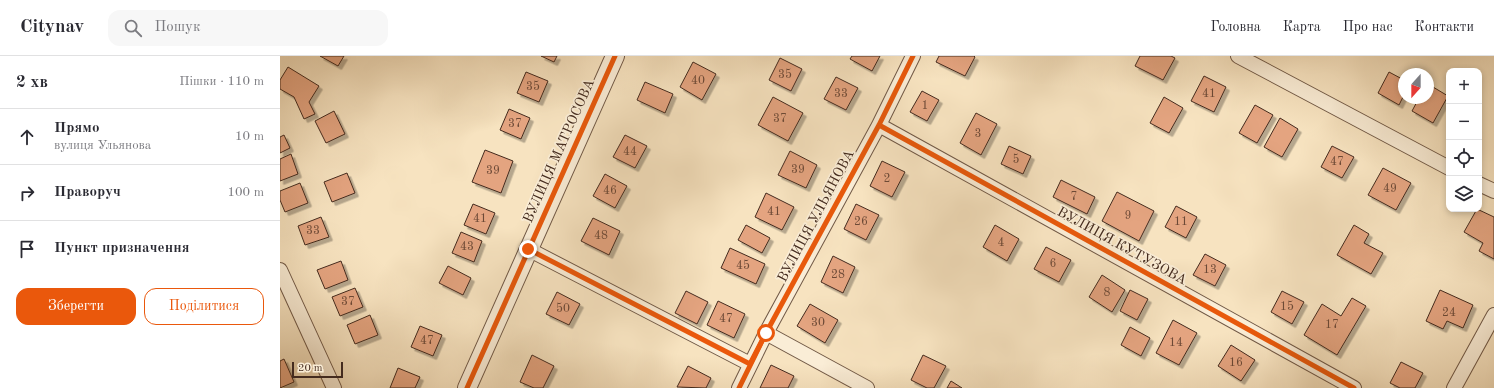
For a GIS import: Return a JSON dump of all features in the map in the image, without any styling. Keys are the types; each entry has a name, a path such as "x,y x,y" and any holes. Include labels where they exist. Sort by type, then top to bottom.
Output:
{"street":[{"name":"ВУЛИЦЯ МАТРОСОВА","path":"467,388 615,56"},
{"name":"ВУЛИЦЯ УЛЬЯНОВА","path":"739,388 766,333 879,125 913,56"},
{"path":"1238,56 1446,166"},
{"name":"ВУЛИЦЯ КУТУЗОВА","path":"879,125 1354,388"},
{"path":"1482,186 1494,192"},
{"path":"528,249 750,364"},
{"path":"280,270 334,388"},
{"path":"1454,388 1494,315"},
{"path":"766,333 867,388"}],"building":[{"path":"320,56 344,56 338,66"},
{"path":"541,56 557,56 554,62"},
{"path":"852,56 880,56 872,71 850,59"},
{"path":"939,56 975,57 965,76 936,62"},
{"path":"1140,56 1171,56 1175,58 1163,80 1135,66"},
{"path":"780,58 802,69 791,91 769,80"},
{"path":"693,62 716,74 702,100 680,87"},
{"path":"288,67 319,86 309,102 315,114 304,119 294,97 280,89 280,80"},
{"path":"526,72 548,81 539,102 517,93"},
{"path":"1389,72 1398,77 1399,105 1378,93"},
{"path":"1204,76 1226,87 1214,112 1191,101"},
{"path":"836,77 858,88 846,110 824,99"},
{"path":"645,82 673,94 665,113 637,100"},
{"path":"1434,88 1446,95 1446,100 1433,123 1412,111 1416,104 1434,104"},
{"path":"922,91 939,100 927,121 910,112"},
{"path":"773,97 803,113 788,141 758,125"},
{"path":"1164,97 1183,108 1169,133 1150,123"},
{"path":"1255,105 1273,115 1257,143 1239,133"},
{"path":"509,109 530,118 521,139 500,130"},
{"path":"334,111 345,134 326,143 315,121"},
{"path":"976,113 997,124 981,155 960,143"},
{"path":"1280,118 1298,129 1282,157 1264,147"},
{"path":"284,135 290,148 280,153 280,137"},
{"path":"625,135 647,146 635,168 613,157"},
{"path":"1009,146 1031,156 1023,174 1001,164"},
{"path":"1332,146 1354,157 1342,178 1321,167"},
{"path":"485,150 513,161 501,193 472,182"},
{"path":"790,151 817,165 806,188 778,175"},
{"path":"291,154 298,174 280,181 280,159"},
{"path":"882,161 905,172 892,197 870,186"},
{"path":"1383,168 1411,183 1396,210 1368,195"},
{"path":"347,173 355,193 332,202 324,182"},
{"path":"605,174 627,186 615,208 593,196"},
{"path":"1061,180 1095,197 1087,214 1053,197"},
{"path":"300,183 308,203 285,212 280,200 280,191"},
{"path":"1117,192 1154,211 1139,241 1102,221"},
{"path":"766,193 794,207 782,230 755,217"},
{"path":"473,204 495,213 486,234 464,225"},
{"path":"856,204 879,215 866,240 844,229"},
{"path":"1176,206 1197,217 1186,238 1165,227"},
{"path":"1482,211 1494,217 1494,259 1479,251 1483,243 1464,232 1475,212"},
{"path":"321,217 329,237 305,245 298,226"},
{"path":"593,218 620,231 609,255 581,241"},
{"path":"746,225 770,238 762,253 738,240"},
{"path":"995,225 1019,239 1007,261 983,247"},
{"path":"1354,225 1369,234 1364,243 1383,253 1371,274 1337,255"},
{"path":"461,232 482,241 474,262 452,253"},
{"path":"1046,247 1071,260 1059,282 1034,269"},
{"path":"730,248 765,264 756,284 721,268"},
{"path":"1205,254 1226,265 1215,286 1193,275"},
{"path":"833,256 855,267 843,293 821,282"},
{"path":"341,261 348,280 325,289 317,270"},
{"path":"448,266 471,278 463,295 439,283"},
{"path":"1102,275 1125,290 1112,312 1089,297"},
{"path":"355,288 363,307 340,316 332,297"},
{"path":"1130,290 1148,299 1137,320 1120,311"},
{"path":"1440,290 1473,305 1463,328 1447,321 1443,329 1426,321"},
{"path":"686,291 708,302 697,324 675,313"},
{"path":"1282,291 1304,302 1292,324 1271,312"},
{"path":"557,292 580,304 569,325 546,314"},
{"path":"1352,298 1366,306 1337,355 1304,335 1322,304 1341,316"},
{"path":"718,301 745,314 734,338 707,325"},
{"path":"810,304 838,320 825,343 797,326"},
{"path":"370,315 378,335 355,344 347,325"},
{"path":"1173,320 1197,333 1179,365 1156,353"},
{"path":"420,326 442,335 433,356 411,347"},
{"path":"1130,327 1150,338 1141,356 1121,345"},
{"path":"1231,345 1255,360 1241,381 1218,366"},
{"path":"532,355 554,366 543,388 534,388 520,382"},
{"path":"923,355 946,366 934,388 927,388 911,380"},
{"path":"284,359 294,382 280,388 280,361"},
{"path":"1401,362 1423,373 1415,388 1400,388 1390,383"},
{"path":"771,365 794,376 788,388 760,388"},
{"path":"688,366 711,378 706,388 677,387"},
{"path":"398,368 420,377 415,388 390,388"},
{"path":"951,381 962,388 947,388"}],"cycle path":[{"path":"467,388 615,56"},
{"path":"739,388 766,333 879,125 913,56"},
{"path":"879,125 1354,388"}],"route":[{"path":"528,249 750,364 766,333"}]}
